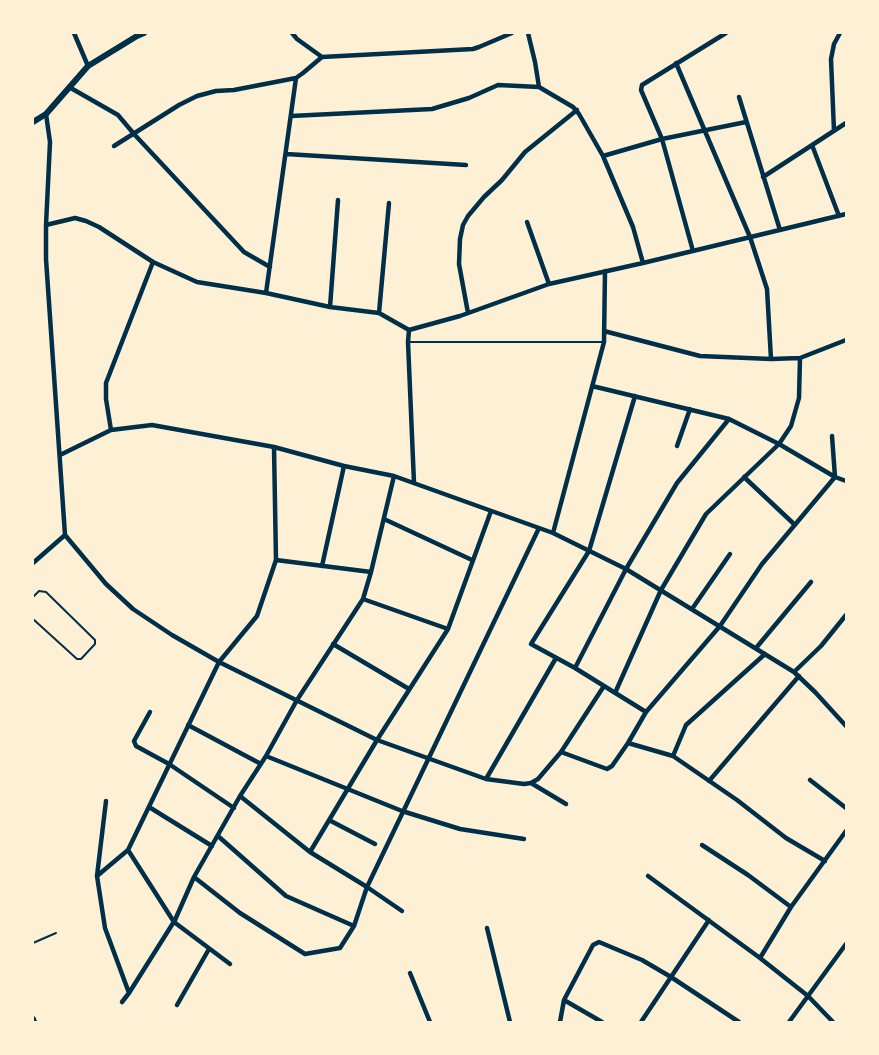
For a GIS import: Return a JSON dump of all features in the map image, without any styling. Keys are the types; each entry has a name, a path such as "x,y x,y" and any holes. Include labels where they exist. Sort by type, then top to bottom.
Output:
{"street":[{"path":"74,33 87,66"},
{"path":"33,122 46,114 87,66 144,33"},
{"path":"291,33 322,57"},
{"path":"114,146 197,96 296,78 322,57 473,48 512,33"},
{"path":"528,33 539,87"},
{"path":"693,251 662,139 641,90 642,85 726,33"},
{"path":"834,131 831,59 834,44 840,33"},
{"path":"676,63 750,237 767,289 771,359"},
{"path":"266,293 296,78"},
{"path":"291,116 432,109 469,98 498,85 539,87 577,110 603,156 633,227 644,263"},
{"path":"69,87 118,115 244,252 270,267"},
{"path":"739,98 780,230"},
{"path":"468,313 459,264 463,225 484,197 502,180 525,152 577,110"},
{"path":"46,114 50,142 46,259 65,535 106,584 134,609 172,635 219,662 377,740 486,779 524,784 538,779 561,752 603,686"},
{"path":"603,156 662,139 746,122"},
{"path":"763,177 846,123"},
{"path":"812,145 839,216"},
{"path":"285,154 466,165"},
{"path":"330,307 338,200"},
{"path":"379,313 389,203"},
{"path":"46,225 75,218 87,221 153,262 197,282 266,293 330,307 379,313 410,330 468,313 549,284 846,214"},
{"path":"527,222 549,284"},
{"path":"111,430 106,383 153,262"},
{"path":"553,533 604,342 605,272"},
{"path":"410,330 408,342 414,483"},
{"path":"604,331 700,356 771,359 800,358 846,340"},
{"path":"615,693 662,590 706,514 779,444 791,426 799,398 800,358"},
{"path":"592,386 729,419 846,481"},
{"path":"635,396 589,551 531,644 646,712"},
{"path":"677,446 690,410"},
{"path":"575,668 626,569 677,483 729,419"},
{"path":"60,455 111,430 152,426 274,447 344,466 394,476 553,533 626,569 794,672 846,726"},
{"path":"561,752 607,769 612,766 646,712 720,626 762,564 835,477 832,436"},
{"path":"97,876 128,850 219,662 257,616 276,560 274,447"},
{"path":"322,566 344,466"},
{"path":"122,1002 174,922 194,878 297,700 363,599 394,476"},
{"path":"744,477 795,525"},
{"path":"310,852 377,740 448,629 491,511"},
{"path":"384,519 472,560"},
{"path":"194,878 240,913 305,954 340,948 354,926 366,886 539,528"},
{"path":"33,563 65,535"},
{"path":"692,609 730,554"},
{"path":"276,560 371,572"},
{"path":"756,648 810,582"},
{"path":"363,599 448,629"},
{"path":"794,672 821,646 846,615"},
{"path":"333,644 409,689"},
{"path":"673,756 687,725 765,654"},
{"path":"486,779 556,658"},
{"path":"710,781 799,676"},
{"path":"150,712 134,741 136,746 170,764 234,808"},
{"path":"188,725 261,764"},
{"path":"628,743 673,756 786,838 825,861"},
{"path":"266,756 402,810 460,829 524,839"},
{"path":"810,780 846,808"},
{"path":"531,783 566,804"},
{"path":"240,796 310,852 402,911"},
{"path":"106,801 97,876 105,928 129,993"},
{"path":"149,807 212,846"},
{"path":"329,820 375,844"},
{"path":"760,958 791,907 846,831"},
{"path":"218,836 286,896 354,926"},
{"path":"702,845 791,907"},
{"path":"128,850 174,922 230,964"},
{"path":"648,876 760,958 808,996 833,1022"},
{"path":"641,1022 709,920"},
{"path":"487,928 510,1022"},
{"path":"561,1022 564,1000 592,945 599,942 642,960 739,1022"},
{"path":"789,1022 846,944"},
{"path":"177,1005 209,949"},
{"path":"410,973 430,1022"},
{"path":"564,1000 602,1022"}],"lane":[{"path":"408,342 604,342"},
{"path":"33,597 39,591 46,592 94,640 95,644 81,659 77,659 33,618"},
{"path":"33,943 56,933"}]}
